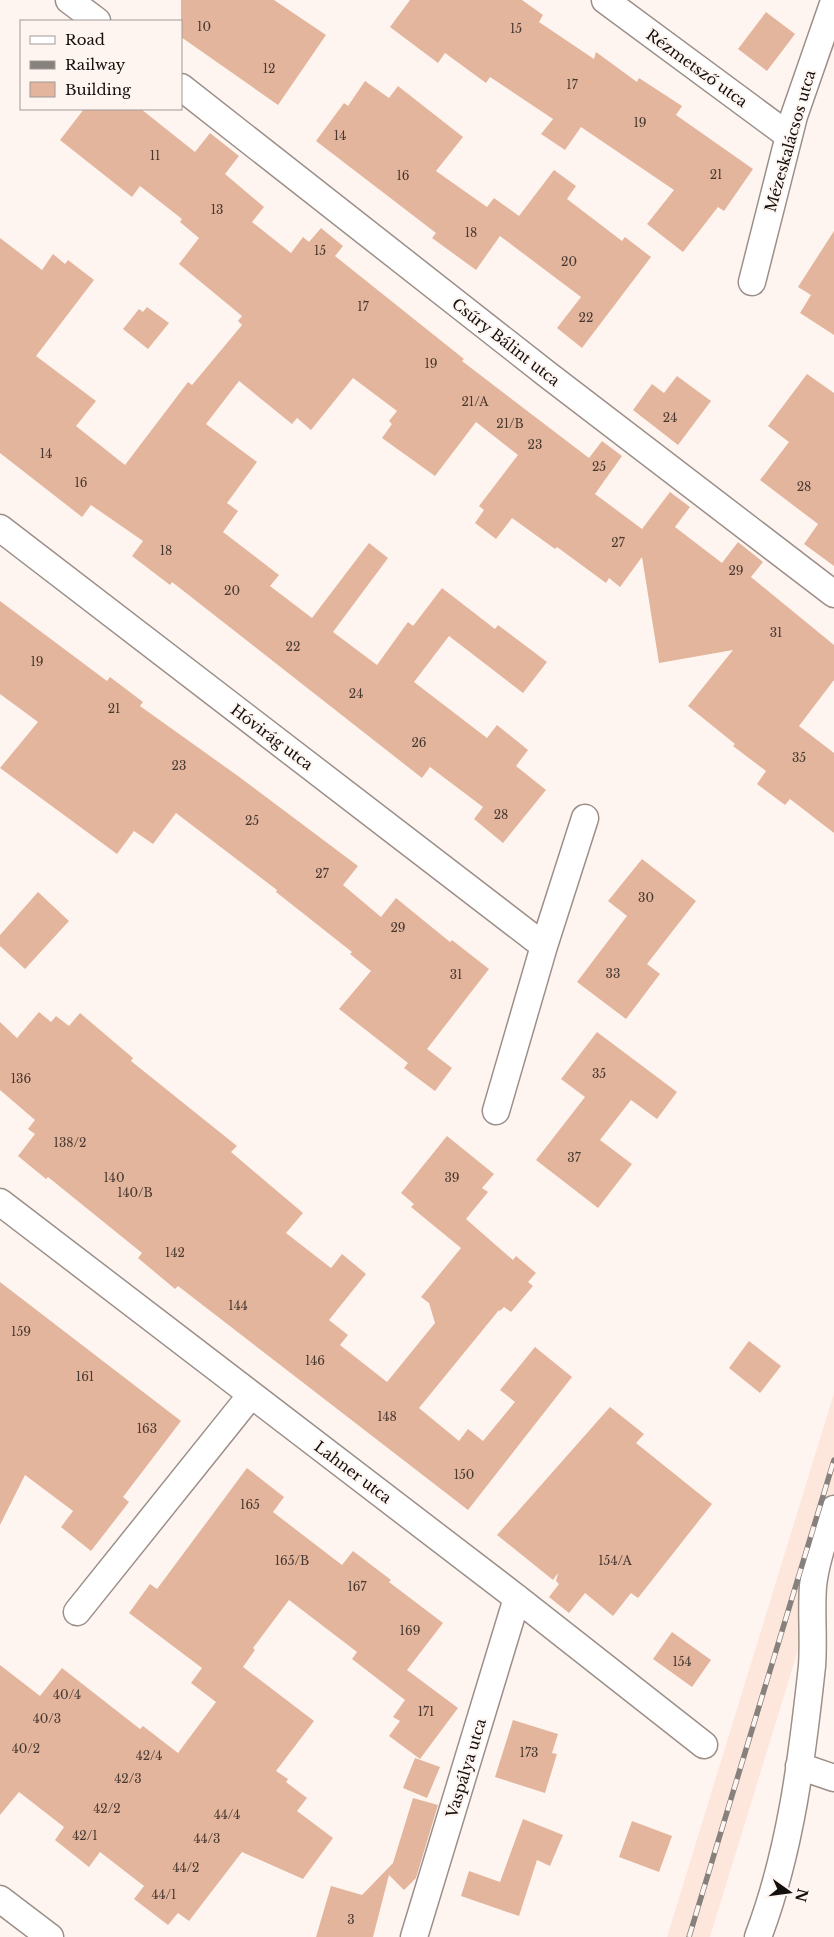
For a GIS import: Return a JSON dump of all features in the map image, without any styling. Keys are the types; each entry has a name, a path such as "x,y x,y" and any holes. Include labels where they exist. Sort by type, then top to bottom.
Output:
{"street":[{"path":"69,0 96,20"},
{"name":"Rézmetsző utca","path":"605,0 789,136"},
{"name":"Mézeskalácsos utca","path":"752,282 789,136 834,1"},
{"name":"Csűry Bálint utca","path":"182,88 548,375 834,594"},
{"name":"Hóvirág utca","path":"0,528 544,946"},
{"path":"496,1111 584,818"},
{"name":"Lahner utca","path":"0,1202 517,1598 704,1745"},
{"path":"77,1612 251,1395"},
{"path":"758,1937 787,1840 812,1665 813,1584 819,1556 834,1509"},
{"name":"Vaspálya utca","path":"414,1937 517,1598"},
{"path":"799,1766 834,1778"},
{"path":"0,1898 50,1937"}],"shaded area":[{"path":"834,1393 834,1533 710,1937 667,1937"}],"building":[{"path":"181,0 274,0 326,35 278,105 182,38"},
{"path":"410,0 522,0 543,15 539,22 594,59 596,52 637,82 639,78 682,106 676,115 753,169 724,211 718,207 683,252 647,224 674,190 581,127 565,150 541,134 553,119 490,77 486,83 445,53 438,63 390,27"},
{"path":"766,12 795,34 767,71 738,49"},
{"path":"365,81 389,98 398,86 463,137 436,171 487,207 494,198 519,216 554,170 576,186 567,199 622,241 625,237 651,257 582,348 557,328 581,297 500,236 476,270 432,238 436,233 316,141 344,103 348,106"},
{"path":"83,110 142,110 195,152 210,133 239,156 225,174 264,207 252,222 291,253 303,237 309,242 321,228 343,246 335,256 464,359 462,361 589,458 602,441 622,456 595,494 642,529 670,492 690,507 675,527 722,563 738,542 763,562 751,577 834,645 834,680 799,726 834,753 834,833 790,799 785,805 757,784 766,771 733,746 735,744 688,706 733,650 659,663 642,557 620,587 609,578 606,583 557,547 555,549 512,518 496,539 475,523 484,510 479,506 518,455 476,422 435,476 382,438 392,424 389,421 397,411 353,378 311,430 297,418 292,424 239,381 206,424 257,462 227,503 238,511 223,532 279,575 270,586 312,618 369,543 388,558 333,632 377,665 408,622 413,626 442,588 495,629 498,625 547,662 523,693 449,636 414,682 487,738 497,725 528,750 516,766 546,790 503,843 474,819 483,807 430,767 422,778 172,582 170,585 132,556 143,541 91,505 82,517 0,453 0,238 42,270 53,254 65,264 68,260 94,280 36,356 96,401 76,426 125,465 188,382 192,385 242,325 238,321 242,316 179,264 199,238 180,222 182,219 140,186 132,197 60,140"},
{"path":"834,231 834,335 800,313 811,295 798,287"},
{"path":"147,307 169,323 148,349 123,329 139,309 143,312"},
{"path":"807,374 834,393 834,566 804,544 818,524 760,480 789,442 768,426"},
{"path":"677,376 711,401 678,445 633,410 652,384 664,393"},
{"path":"0,601 107,681 110,677 143,702 140,706 238,776 358,866 343,885 381,917 396,898 450,942 452,940 489,969 427,1049 452,1068 435,1091 404,1068 408,1063 339,1009 371,971 350,954 352,952 276,892 277,890 176,813 153,844 134,831 117,854 0,768 38,722 0,694"},
{"path":"642,859 696,901 647,964 660,974 626,1019 577,982 627,916 608,901"},
{"path":"38,892 69,921 25,969 0,946 0,935"},
{"path":"39,1012 51,1022 56,1016 69,1026 80,1013 133,1058 131,1061 237,1146 231,1152 303,1213 286,1233 331,1268 342,1254 366,1274 329,1320 348,1335 340,1345 387,1382 435,1323 429,1303 421,1297 461,1248 411,1207 414,1204 401,1193 447,1136 494,1174 482,1188 488,1192 466,1219 513,1260 516,1256 536,1273 528,1282 533,1286 511,1312 504,1307 499,1310 419,1408 459,1441 468,1429 483,1441 515,1402 500,1390 535,1347 572,1377 468,1510 178,1286 175,1289 138,1258 142,1253 48,1177 46,1179 18,1156 35,1134 28,1129 35,1120 0,1090 0,1022 17,1038"},
{"path":"597,1032 677,1092 657,1119 631,1100 600,1140 632,1164 598,1208 536,1160 585,1097 561,1079"},
{"path":"0,1282 181,1421 123,1497 129,1502 91,1551 61,1527 73,1511 25,1475 0,1525"},
{"path":"749,1341 781,1366 760,1393 729,1368"},
{"path":"610,1407 644,1434 636,1443 712,1504 638,1598 631,1593 613,1616 585,1593 569,1613 549,1597 559,1584 556,1581 558,1573 553,1580 497,1535"},
{"path":"247,1468 284,1497 273,1512 342,1565 353,1551 391,1580 389,1582 443,1623 407,1670 458,1708 420,1759 389,1736 400,1721 393,1717 405,1700 352,1659 357,1652 289,1600 253,1648 255,1650 243,1667 314,1721 276,1771 288,1779 286,1782 307,1798 297,1811 333,1838 303,1879 242,1852 189,1921 178,1913 168,1925 134,1899 144,1886 100,1852 89,1867 55,1840 64,1827 19,1792 0,1815 0,1665 40,1696 62,1668 140,1729 143,1726 178,1753 216,1702 191,1683 202,1668 129,1613 150,1584 157,1589"},
{"path":"672,1632 711,1660 692,1687 653,1659"},
{"path":"513,1720 558,1734 552,1753 557,1754 545,1793 495,1777"},
{"path":"415,1758 440,1767 427,1798 403,1788"},
{"path":"413,1798 438,1805 416,1878 404,1890 389,1875 373,1937 316,1937 331,1886 362,1895 393,1863"},
{"path":"523,1819 563,1835 550,1866 537,1860 519,1916 461,1896 469,1871 500,1882"},
{"path":"632,1821 672,1836 659,1872 619,1857"}],"railway":[{"path":"689,1937 834,1460"}]}
